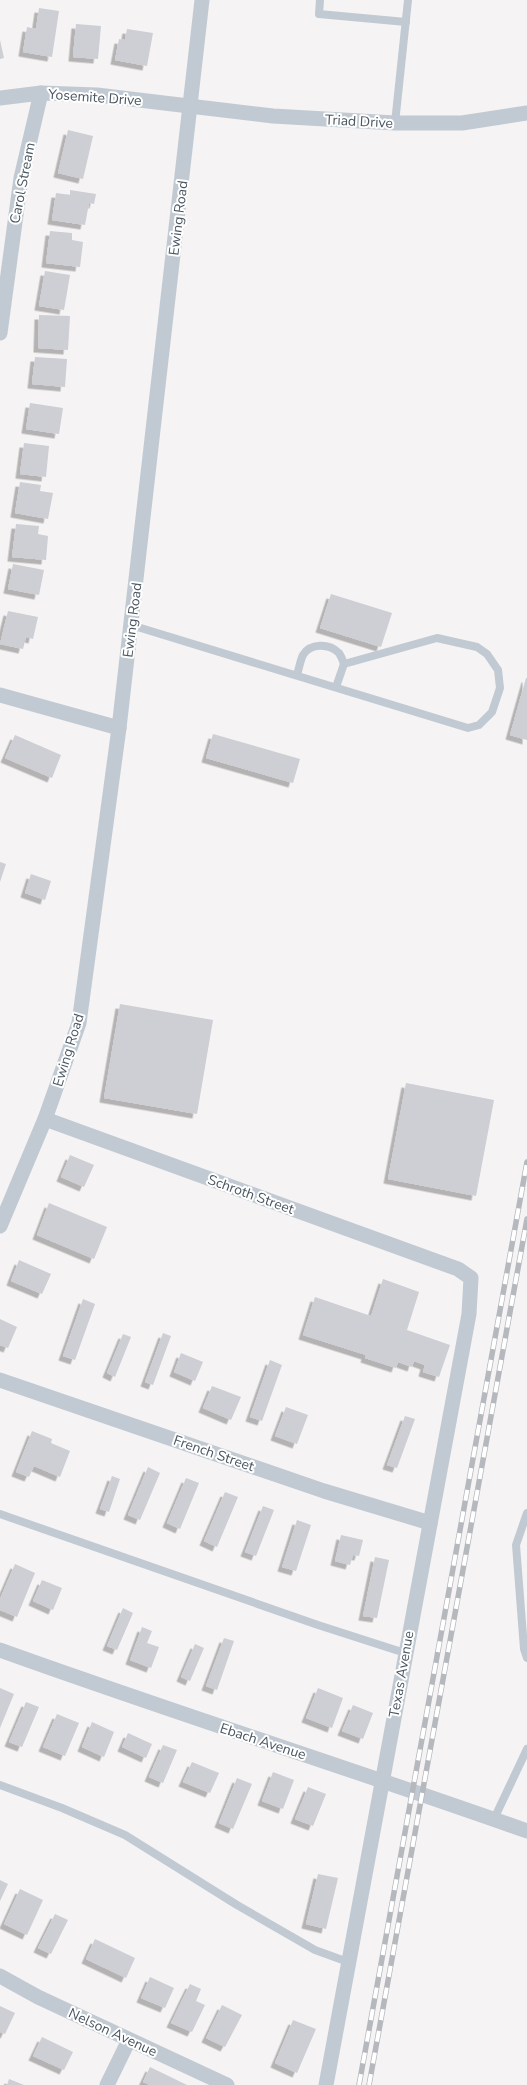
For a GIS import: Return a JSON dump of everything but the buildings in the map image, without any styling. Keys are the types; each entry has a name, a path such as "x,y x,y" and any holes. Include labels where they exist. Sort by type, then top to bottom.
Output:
{"street":[{"name":"Ewing Road","path":"0,1226 45,1119 79,1023 119,728 202,0"},
{"name":"Yosemite Drive","path":"0,98 40,93 97,95 191,106"},
{"name":"Carol Stream","path":"0,333 21,178 40,93"},
{"name":"Triad Drive","path":"191,106 273,116 395,123 462,123 527,113"},
{"path":"0,695 119,728"},
{"name":"Schroth Street","path":"45,1119 458,1269"},
{"name":"Texas Avenue","path":"326,2085 405,1653 470,1314 471,1278 458,1269"},
{"name":"French Street","path":"0,1380 324,1491 430,1523"},
{"name":"Ebach Avenue","path":"0,1650 226,1729 382,1779 527,1831"},
{"name":"Nelson Avenue","path":"0,1976 38,1997 227,2085"},
{"path":"106,2085 129,2040"}],"lane":[{"path":"320,0 319,14 406,22"},
{"path":"395,123 408,0"},
{"path":"131,625 468,728 479,725 492,712 500,688 498,670 487,654 476,646 437,638 344,664"},
{"path":"297,675 303,655 309,648 319,645 331,648 339,653 344,664 336,687"},
{"path":"527,1513 516,1544 524,1649 527,1658"},
{"path":"0,1514 405,1653"},
{"path":"494,1819 527,1749"},
{"path":"0,1785 62,1808 125,1835 237,1905 308,1945 348,1962"}],"railway":[{"path":"359,2085 527,1162"},
{"path":"369,2085 527,1219"}]}
